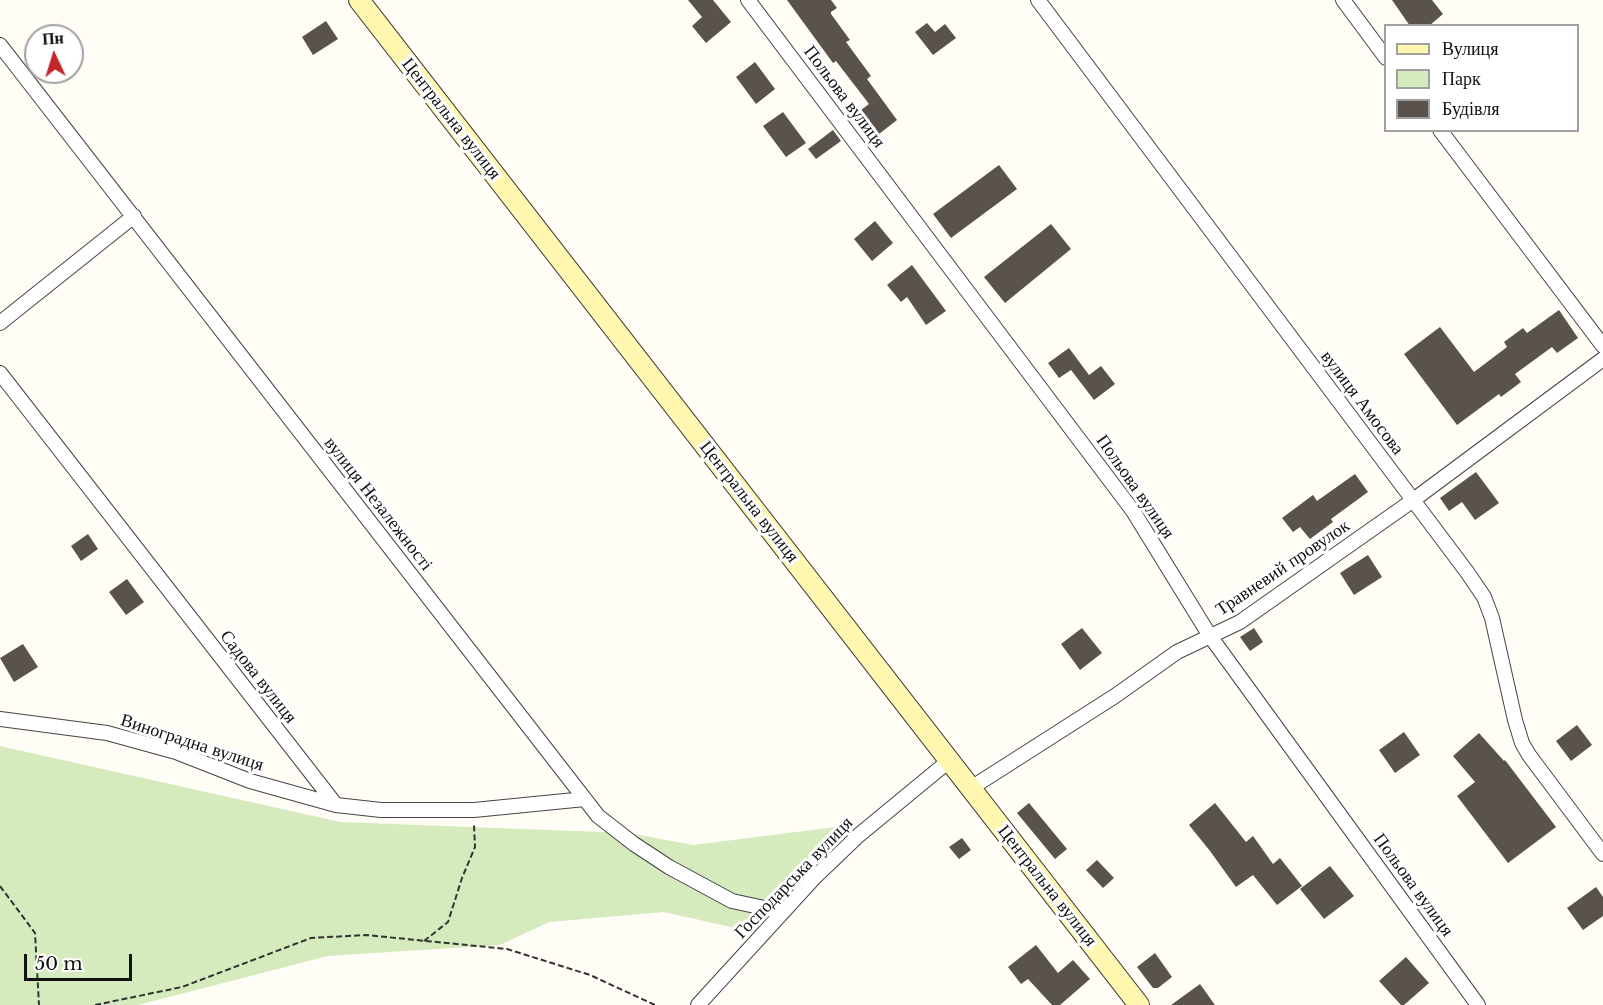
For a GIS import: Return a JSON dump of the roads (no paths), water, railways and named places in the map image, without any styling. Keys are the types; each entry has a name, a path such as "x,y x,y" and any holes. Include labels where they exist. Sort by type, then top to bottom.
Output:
{"main road":[{"name":"Центральна вулиця","path":"359,0 1139,1005"}],"street":[{"name":"Польова вулиця","path":"748,0 1134,511 1210,636 1478,1005"},
{"name":"вулиця Амосова","path":"1038,0 1484,597 1499,641 1515,720 1529,755 1603,854"},
{"path":"1342,0 1384,55"},
{"name":"вулиця Незалежності","path":"0,45 598,816 669,867 732,901 783,912"},
{"path":"1442,132 1603,346"},
{"path":"0,323 134,216"},
{"name":"Травневий провулок","path":"971,788 1114,696 1177,652 1240,622 1412,501 1603,359"},
{"name":"Садова вулиця","path":"0,373 336,805"},
{"name":"Виноградна вулиця","path":"0,719 107,733 176,752 250,781 336,805"},
{"name":"Господарська вулиця","path":"698,1005 814,878 859,835 950,760"},
{"path":"336,805 381,810 474,810 585,799"}]}
